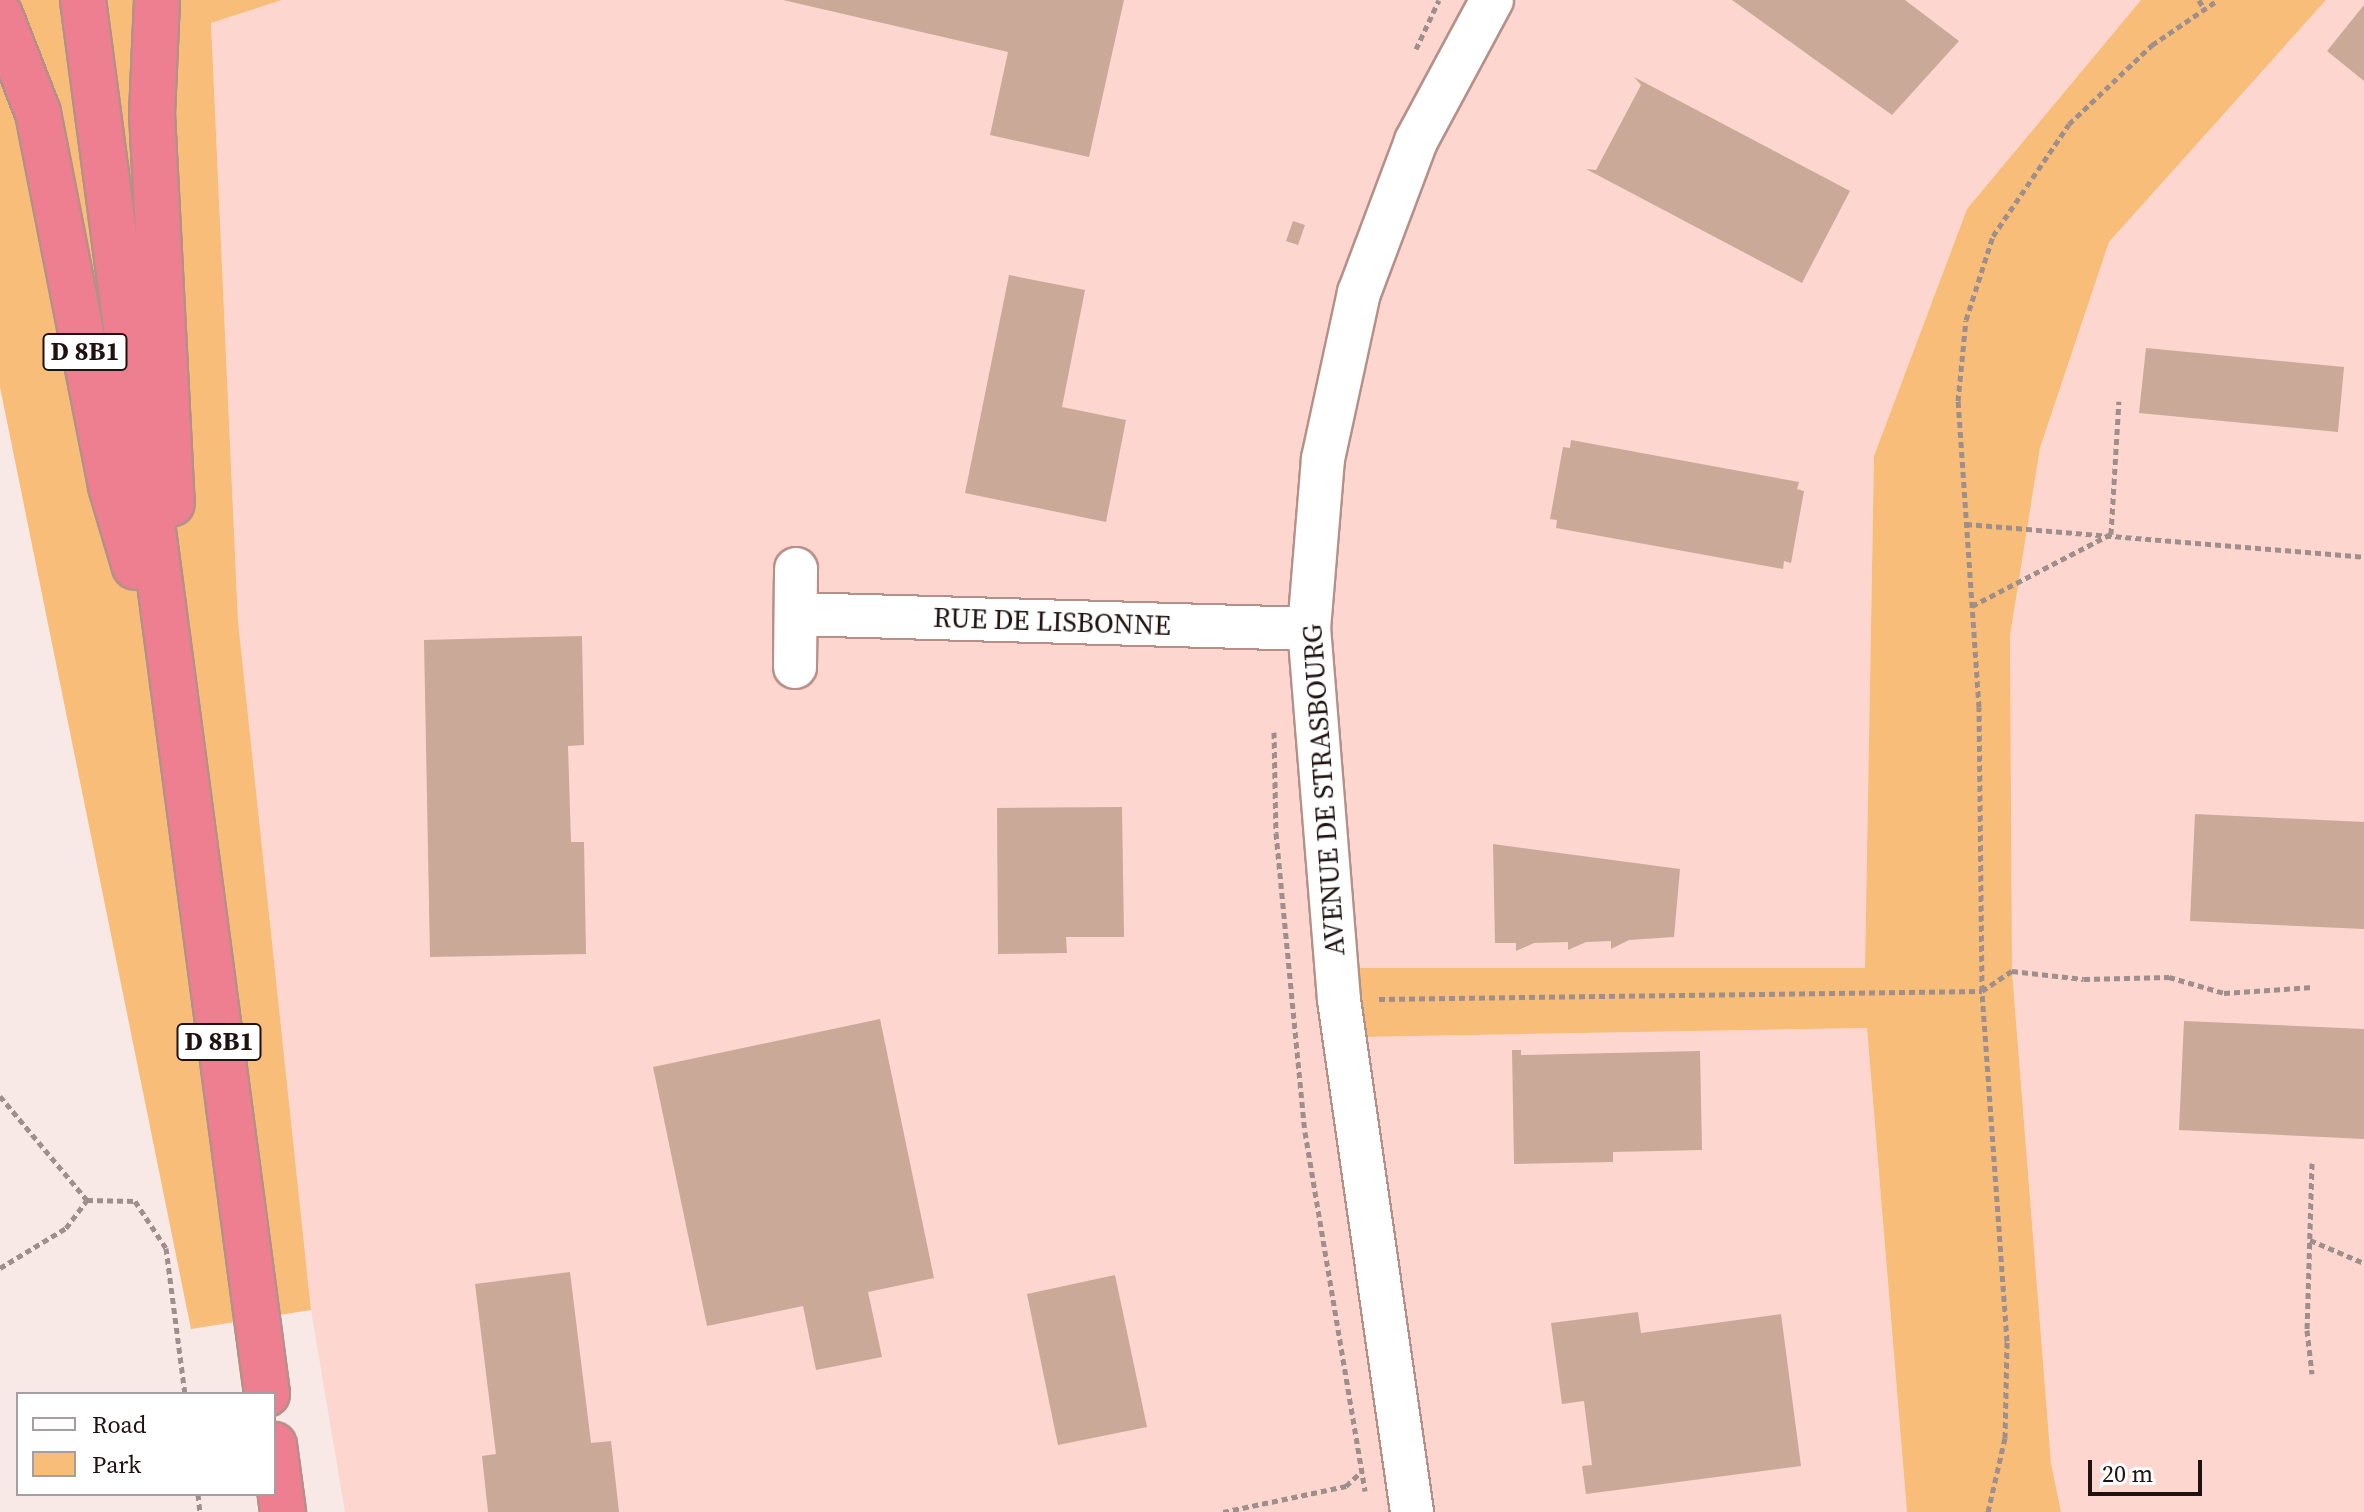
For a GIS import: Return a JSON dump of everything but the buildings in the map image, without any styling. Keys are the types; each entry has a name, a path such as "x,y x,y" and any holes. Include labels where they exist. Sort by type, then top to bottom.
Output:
{"highway":[{"name":"D 8B1","path":"83,0 267,1392"},
{"name":"D 8B1","path":"157,0 152,113 172,430 172,690"},
{"name":"D 8B1","path":"0,15 38,113 111,486 172,690"},
{"path":"276,1460 283,1512"}],"street":[{"name":"AVENUE DE STRASBOURG","path":"1412,1512 1339,1000 1309,629 1323,459 1359,293 1416,141 1492,0"},
{"path":"795,667 796,569"},
{"name":"RUE DE LISBONNE","path":"796,614 1309,629"}],"path":[{"path":"2199,0 2204,9"},
{"path":"1988,1512 2005,1438 2007,1341 1982,991 1979,707 1958,401 1966,320 1993,236 2069,124 2152,45 2218,0"},
{"path":"2111,534 2119,401"},
{"path":"1966,524 2364,557"},
{"path":"1972,606 2111,534"},
{"path":"1291,1000 1982,991 2012,971 2084,979 2169,977 2224,993 2313,987"},
{"path":"0,1096 87,1200 135,1201 166,1248 185,1392"},
{"path":"2312,1163 2307,1330 2312,1374"},
{"path":"0,1268 66,1228 87,1200"},
{"path":"2310,1240 2364,1263"},
{"path":"1223,1512 1346,1486 1361,1472"}],"shaded area":[{"path":"282,0 2141,0 1967,209 1874,456 1865,968 1358,969 1361,1037 1867,1028 1907,1512 345,1512 311,1310 238,621 211,23"},
{"path":"2326,0 2364,0 2364,1512 2061,1512 2051,1463 2012,971 2010,636 2040,448 2109,242"}],"green space":[{"path":"0,0 282,0 211,23 238,621 311,1310 191,1329 0,387"},
{"path":"2141,0 2326,0 2109,242 2040,448 2010,636 2012,971 2051,1463 2061,1512 1907,1512 1867,1028 1361,1037 1358,968 1865,968 1874,456 1967,209"}]}
